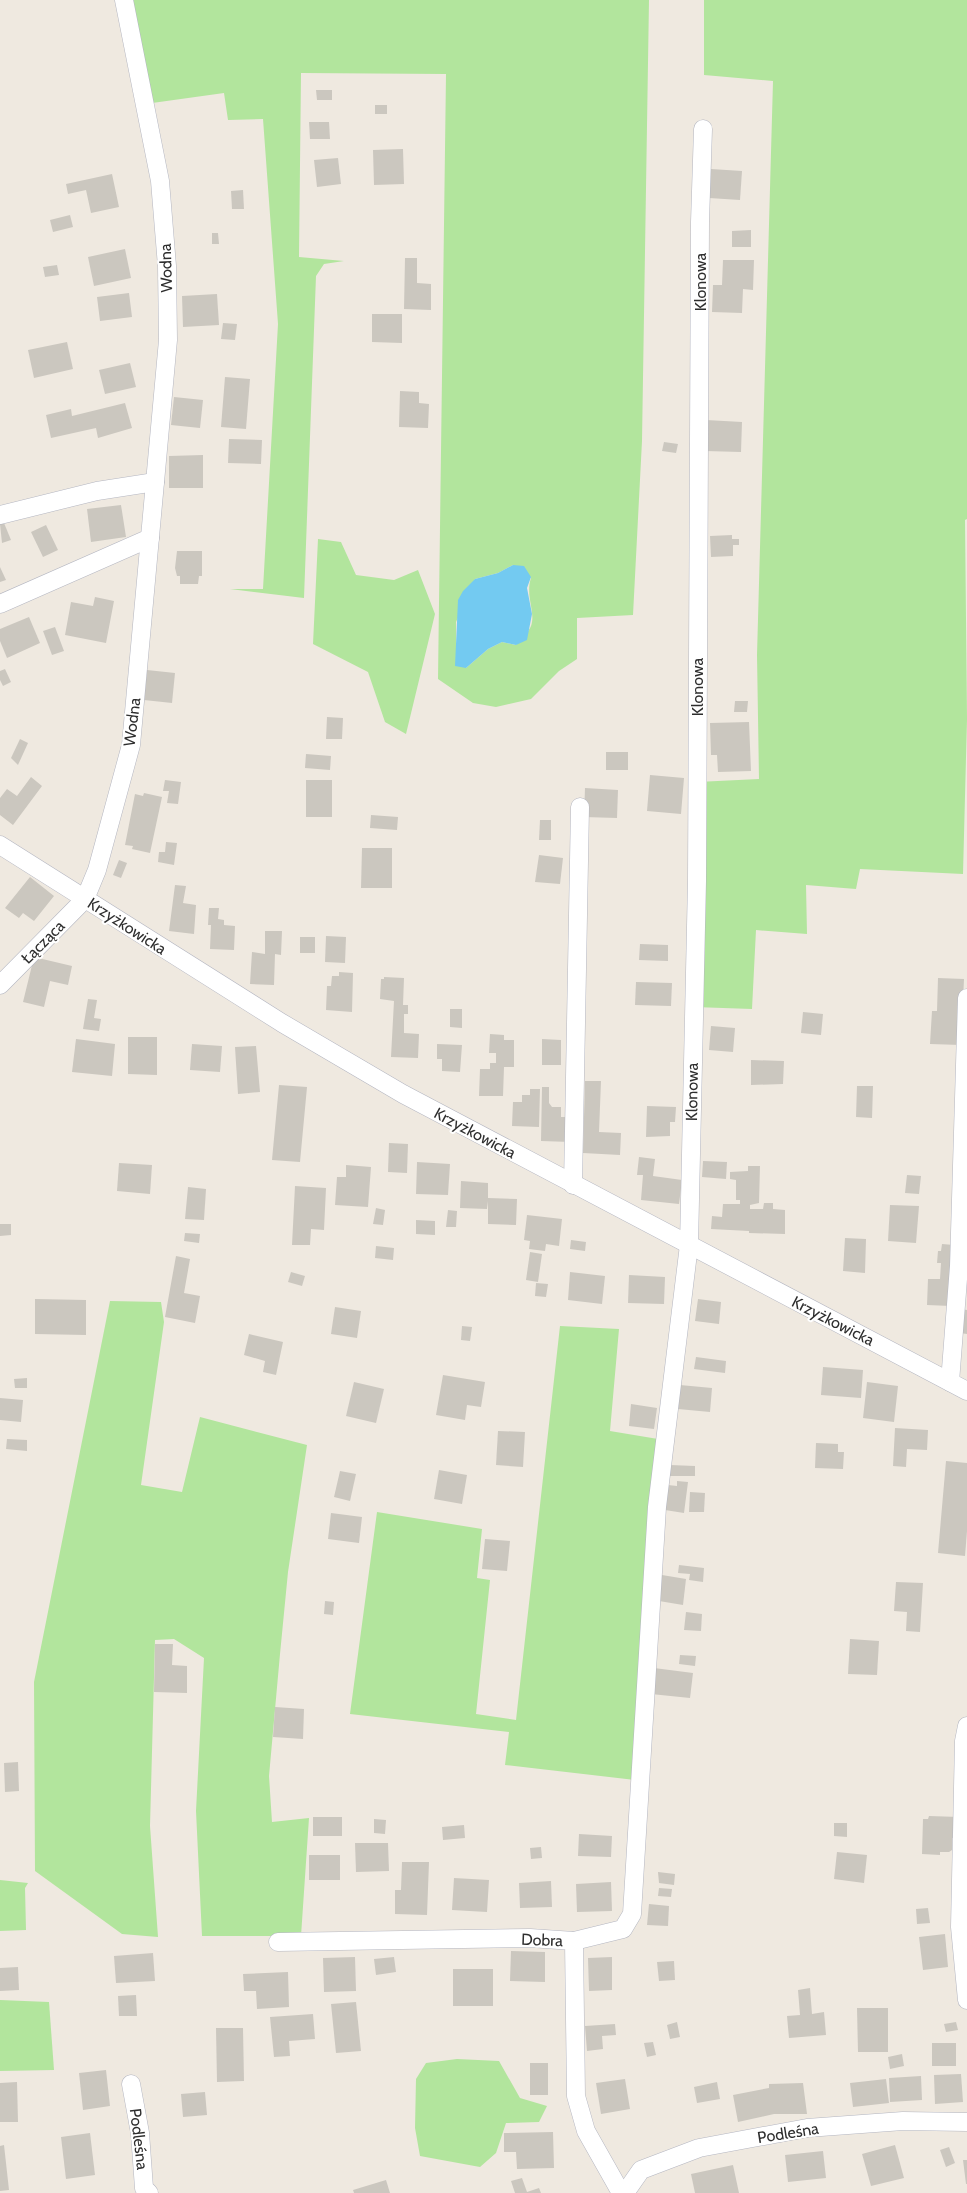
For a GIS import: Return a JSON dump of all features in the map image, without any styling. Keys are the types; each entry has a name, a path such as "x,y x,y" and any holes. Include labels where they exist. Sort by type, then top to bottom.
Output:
{"street":[{"name":"Wodna","path":"85,899 97,870 131,744 168,340 166,266 160,181 124,0"},
{"name":"Klonowa","path":"574,1941 622,1929 632,1914 657,1507 689,1245 697,881 700,261 703,129"},
{"path":"0,515 97,491 155,482"},
{"path":"0,604 150,538"},
{"path":"574,1185 580,808"},
{"name":"Krzyżkowicka","path":"0,844 282,1023 386,1085 967,1391"},
{"name":"Łącząca","path":"0,985 85,899"},
{"path":"950,1382 959,1266 967,998"},
{"path":"967,1726 964,1741 960,1927 967,2000"},
{"name":"Dobra","path":"278,1942 530,1938 574,1941 576,2096 586,2130 623,2193"},
{"name":"Podleśna","path":"130,2084 140,2133 144,2188 149,2193"},
{"name":"Podleśna","path":"623,2193 641,2170 699,2148 807,2128 903,2121 967,2122"}],"green space":[{"path":"128,0 649,0 642,441 633,615 577,618 577,659 559,671 531,699 496,707 473,703 438,679 446,74 301,73 299,257 344,261 324,264 316,276 304,598 230,589 263,589 278,324 263,119 228,120 224,93 145,104","holes":["513,565 531,578 529,591 532,621 528,631 516,645 502,642 488,649 466,668 456,646 456,622 475,579 498,573"]},
{"path":"704,0 967,0 967,519 965,520 967,719 963,874 860,869 856,889 806,885 807,934 756,930 752,1009 694,1007 697,782 759,779 757,655 773,81 704,75"},
{"path":"318,539 341,542 356,575 394,580 418,570 435,614 406,734 385,722 368,672 313,644"},
{"path":"110,1301 161,1302 164,1322 141,1485 182,1492 200,1417 307,1445 288,1572 269,1776 272,1822 309,1818 301,1936 202,1936 196,1811 204,1658 174,1639 155,1640 150,1826 158,1937 122,1934 35,1871 34,1682"},
{"path":"560,1326 619,1329 610,1431 658,1439 635,1780 505,1765 509,1732 350,1714 377,1512 482,1529 477,1578 490,1580 476,1714 516,1720"},
{"path":"0,1880 28,1883 25,1888 26,1930 0,1931"},
{"path":"0,2000 49,2002 54,2070 0,2071"},
{"path":"457,2059 499,2061 520,2098 547,2106 539,2122 506,2123 496,2153 480,2167 420,2156 415,2128 416,2079 426,2063"}],"water":[{"path":"513,565 524,566 531,577 527,588 532,614 527,640 516,645 502,642 488,649 466,668 455,666 458,600 463,591 475,579 498,573"}],"building":[{"path":"316,90 332,90 332,100 317,100"},
{"path":"375,105 387,105 387,114 375,114"},
{"path":"309,122 329,122 330,139 310,139"},
{"path":"403,149 404,184 374,185 373,150"},
{"path":"338,158 341,184 317,187 314,160"},
{"path":"711,169 742,171 740,200 709,198"},
{"path":"112,174 119,207 91,213 86,190 68,194 66,184"},
{"path":"243,190 244,209 232,209 231,191"},
{"path":"70,215 73,227 53,232 50,220"},
{"path":"751,230 751,247 732,247 732,231"},
{"path":"212,233 218,233 219,244 212,244"},
{"path":"125,249 131,278 94,286 88,257"},
{"path":"405,258 417,258 417,283 431,284 431,310 404,309"},
{"path":"723,260 754,260 753,290 743,289 742,313 712,312 713,285 722,285"},
{"path":"57,265 59,275 45,277 43,267"},
{"path":"129,293 132,317 100,321 97,297"},
{"path":"217,294 219,325 183,327 182,296"},
{"path":"372,314 402,314 402,343 372,342"},
{"path":"223,323 237,324 235,340 221,339"},
{"path":"67,342 73,369 34,378 28,350"},
{"path":"130,363 136,387 105,394 99,370"},
{"path":"225,377 250,379 246,429 221,427"},
{"path":"400,391 419,392 419,403 429,404 428,428 399,427"},
{"path":"174,397 203,400 200,428 171,425"},
{"path":"125,403 132,428 98,438 96,428 51,438 46,415 71,409 72,416"},
{"path":"706,420 742,422 741,452 705,451"},
{"path":"229,439 262,440 261,464 228,463"},
{"path":"664,442 678,444 676,453 662,451"},
{"path":"203,455 203,488 169,488 169,456"},
{"path":"121,505 126,537 91,542 87,509"},
{"path":"4,523 11,540 2,543 0,524"},
{"path":"46,525 58,550 43,557 31,532"},
{"path":"732,535 732,539 739,539 739,545 733,545 733,556 711,557 710,536"},
{"path":"177,551 202,551 202,576 199,576 198,584 180,584 180,576 177,576 175,568"},
{"path":"0,567 6,580 0,582"},
{"path":"95,597 114,601 106,643 65,635 71,602 93,606"},
{"path":"29,617 40,643 7,658 0,641 0,629"},
{"path":"55,627 64,651 52,655 43,631"},
{"path":"5,669 11,682 3,686 0,680 0,671"},
{"path":"147,670 175,673 172,703 144,700"},
{"path":"735,701 748,701 747,712 734,712"},
{"path":"327,717 343,718 342,739 326,739"},
{"path":"749,722 751,771 718,772 717,755 711,755 710,723"},
{"path":"20,739 28,743 18,765 11,758"},
{"path":"606,752 628,752 628,770 606,770"},
{"path":"306,754 331,756 330,770 305,768"},
{"path":"650,775 684,778 681,814 647,811"},
{"path":"31,777 42,786 13,825 0,815 0,798 7,789 17,796"},
{"path":"165,780 181,782 178,804 167,803 169,791 163,791"},
{"path":"306,780 332,780 332,817 306,817"},
{"path":"585,788 618,790 617,818 584,817"},
{"path":"144,793 162,797 150,853 132,849 133,846 125,845 135,794 143,796"},
{"path":"371,815 398,817 397,830 370,828"},
{"path":"540,820 551,820 551,840 539,840"},
{"path":"166,842 177,843 174,865 158,862 159,852 165,852"},
{"path":"362,848 392,848 392,888 361,888"},
{"path":"539,855 563,858 560,884 535,882"},
{"path":"119,860 127,863 121,878 113,875"},
{"path":"30,877 54,896 34,921 23,913 19,918 5,908"},
{"path":"175,885 186,886 183,903 196,905 194,934 169,931"},
{"path":"209,908 219,908 218,919 224,920 224,925 235,926 234,950 210,949 211,925 208,925"},
{"path":"265,931 282,931 281,955 275,954 274,985 250,984 252,952 265,954"},
{"path":"326,936 346,937 345,963 325,962"},
{"path":"300,937 315,937 315,953 300,953"},
{"path":"640,944 668,945 668,961 639,960"},
{"path":"34,957 72,966 68,985 50,981 44,1007 23,1002"},
{"path":"339,972 353,973 352,1012 326,1010 327,986 331,986 332,976 339,976"},
{"path":"384,977 404,978 403,1005 408,1005 408,1014 404,1014 404,1033 419,1034 418,1058 391,1057 394,1001 380,999 381,979 384,979"},
{"path":"938,978 964,979 961,1045 930,1044 932,1011 937,1011"},
{"path":"636,982 672,983 671,1006 635,1005"},
{"path":"88,999 97,1000 94,1018 101,1019 99,1031 83,1029"},
{"path":"450,1009 462,1009 462,1028 450,1027"},
{"path":"803,1012 823,1014 821,1035 801,1033"},
{"path":"711,1026 735,1028 733,1052 709,1050"},
{"path":"490,1034 504,1035 504,1040 514,1040 514,1067 504,1067 503,1096 479,1096 480,1069 490,1069 490,1063 496,1063 496,1053 489,1053"},
{"path":"128,1037 157,1037 157,1075 128,1074"},
{"path":"76,1039 115,1044 112,1076 72,1072"},
{"path":"542,1039 561,1040 561,1065 542,1065"},
{"path":"192,1044 222,1046 220,1072 190,1070"},
{"path":"437,1044 462,1045 460,1072 442,1071 442,1059 437,1059"},
{"path":"256,1046 260,1092 238,1094 235,1047"},
{"path":"751,1060 784,1061 783,1084 751,1085"},
{"path":"585,1081 601,1081 599,1132 621,1133 620,1155 583,1153"},
{"path":"279,1085 307,1087 300,1162 272,1160"},
{"path":"857,1086 873,1086 872,1118 856,1117"},
{"path":"542,1087 549,1087 549,1103 552,1107 561,1107 561,1117 570,1117 571,1142 541,1141"},
{"path":"530,1089 540,1089 539,1127 512,1126 513,1102 522,1102 522,1095 530,1095"},
{"path":"647,1106 676,1107 675,1122 670,1122 670,1136 646,1137"},
{"path":"389,1143 408,1144 407,1173 388,1172"},
{"path":"639,1157 655,1159 653,1176 682,1180 679,1204 641,1200 643,1175 637,1175"},
{"path":"703,1161 727,1162 726,1179 702,1177"},
{"path":"417,1162 450,1164 448,1195 416,1194"},
{"path":"119,1163 152,1165 150,1194 117,1191"},
{"path":"346,1165 371,1167 368,1207 335,1205 337,1177 346,1177"},
{"path":"748,1166 760,1166 759,1203 750,1205 750,1209 763,1209 764,1203 773,1203 773,1209 785,1210 785,1234 711,1229 712,1216 722,1217 723,1204 740,1204 740,1200 736,1200 736,1180 730,1179 730,1172 748,1171"},
{"path":"907,1175 921,1176 919,1194 905,1193"},
{"path":"461,1181 488,1183 488,1198 517,1199 516,1225 488,1224 488,1201 487,1209 460,1208"},
{"path":"295,1186 326,1188 324,1230 311,1229 310,1245 292,1245"},
{"path":"188,1187 206,1189 204,1220 185,1219"},
{"path":"890,1205 919,1206 916,1243 888,1241"},
{"path":"376,1208 385,1210 383,1225 373,1224"},
{"path":"448,1210 457,1211 456,1227 446,1227"},
{"path":"527,1215 562,1219 559,1246 546,1244 545,1251 529,1249 530,1241 524,1240"},
{"path":"416,1220 435,1221 435,1235 416,1234"},
{"path":"0,1224 11,1224 11,1235 0,1236"},
{"path":"185,1233 200,1234 199,1243 184,1241"},
{"path":"845,1238 866,1239 865,1273 843,1271"},
{"path":"571,1240 586,1242 585,1251 570,1249"},
{"path":"942,1244 954,1245 951,1306 927,1305 928,1279 940,1279 941,1263 937,1263 938,1251 941,1251"},
{"path":"376,1246 394,1248 393,1260 375,1258"},
{"path":"530,1252 542,1254 538,1282 526,1280"},
{"path":"176,1256 190,1259 184,1293 200,1296 195,1323 165,1317"},
{"path":"291,1272 305,1276 302,1286 288,1282"},
{"path":"570,1272 605,1276 602,1304 568,1300"},
{"path":"629,1275 665,1277 664,1304 628,1303"},
{"path":"536,1283 548,1284 546,1297 535,1296"},
{"path":"35,1299 86,1300 86,1335 35,1334"},
{"path":"698,1299 721,1302 719,1324 695,1321"},
{"path":"335,1307 361,1311 357,1338 331,1334"},
{"path":"962,1309 967,1310 967,1334 960,1333"},
{"path":"462,1326 472,1327 470,1341 461,1340"},
{"path":"249,1334 283,1342 276,1375 263,1372 265,1361 244,1355"},
{"path":"696,1357 726,1361 725,1373 694,1369"},
{"path":"823,1367 863,1370 861,1398 821,1395"},
{"path":"443,1375 485,1382 481,1407 467,1405 465,1420 436,1415"},
{"path":"27,1378 27,1388 15,1388 14,1379"},
{"path":"354,1382 384,1389 376,1423 346,1416"},
{"path":"867,1382 898,1386 894,1422 863,1418"},
{"path":"680,1385 712,1388 710,1412 678,1409"},
{"path":"0,1398 23,1400 21,1422 0,1420"},
{"path":"631,1404 657,1408 654,1429 629,1426"},
{"path":"895,1428 928,1430 927,1450 907,1449 906,1467 893,1466"},
{"path":"498,1431 525,1432 523,1467 496,1465"},
{"path":"7,1439 27,1440 27,1451 6,1449"},
{"path":"816,1443 838,1444 838,1452 844,1452 843,1469 815,1468"},
{"path":"946,1461 967,1463 965,1556 938,1553"},
{"path":"670,1465 695,1466 695,1476 670,1476"},
{"path":"439,1470 467,1475 462,1504 434,1499"},
{"path":"340,1471 356,1474 350,1501 334,1497"},
{"path":"677,1481 688,1482 684,1513 665,1510 668,1485 677,1486"},
{"path":"690,1492 705,1493 704,1512 689,1512"},
{"path":"331,1513 362,1517 359,1543 328,1539"},
{"path":"485,1539 510,1541 507,1571 482,1569"},
{"path":"679,1565 704,1568 703,1582 689,1580 690,1574 678,1573"},
{"path":"662,1575 686,1579 683,1605 659,1601"},
{"path":"896,1582 923,1583 920,1632 906,1631 907,1612 894,1611"},
{"path":"325,1601 334,1602 333,1615 324,1614"},
{"path":"686,1612 702,1614 701,1631 684,1630"},
{"path":"850,1639 879,1641 877,1675 848,1674"},
{"path":"155,1644 173,1644 172,1665 187,1666 187,1693 154,1692"},
{"path":"680,1655 696,1656 695,1666 679,1664"},
{"path":"654,1668 693,1673 690,1698 651,1694"},
{"path":"275,1707 304,1709 303,1739 273,1737"},
{"path":"18,1762 19,1791 5,1792 4,1763"},
{"path":"929,1816 959,1817 958,1839 952,1838 952,1850 949,1852 940,1852 940,1855 922,1854 923,1819 928,1819"},
{"path":"313,1817 342,1817 342,1836 313,1836"},
{"path":"374,1819 386,1820 385,1834 374,1833"},
{"path":"834,1823 847,1823 847,1837 834,1836"},
{"path":"464,1825 465,1838 443,1840 442,1827"},
{"path":"579,1834 612,1836 611,1857 578,1856"},
{"path":"355,1843 388,1843 389,1871 356,1872"},
{"path":"541,1847 542,1858 531,1859 530,1848"},
{"path":"837,1852 867,1855 864,1883 834,1879"},
{"path":"309,1855 340,1855 340,1880 309,1880"},
{"path":"402,1862 429,1862 427,1915 395,1914 395,1890 401,1890"},
{"path":"658,1872 675,1874 674,1885 659,1883"},
{"path":"454,1878 489,1880 487,1912 452,1910"},
{"path":"551,1881 552,1907 520,1908 519,1883"},
{"path":"611,1882 612,1911 577,1912 576,1884"},
{"path":"659,1888 672,1889 671,1897 658,1896"},
{"path":"649,1904 669,1906 668,1926 647,1925"},
{"path":"928,1908 930,1923 917,1924 916,1909"},
{"path":"945,1934 948,1967 923,1970 919,1937"},
{"path":"511,1951 545,1952 545,1982 510,1981"},
{"path":"153,1953 155,1981 116,1983 114,1956"},
{"path":"355,1957 356,1991 324,1992 323,1958"},
{"path":"394,1957 396,1972 376,1975 374,1959"},
{"path":"612,1957 612,1990 589,1991 588,1958"},
{"path":"674,1961 675,1980 659,1981 657,1962"},
{"path":"18,1967 19,1990 0,1991 0,1968"},
{"path":"453,1969 493,1969 493,2006 453,2006"},
{"path":"288,1972 289,2007 257,2009 256,1991 244,1991 243,1974"},
{"path":"810,1988 812,2014 824,2012 826,2035 789,2038 787,2016 800,2015 798,1990"},
{"path":"136,1995 137,2016 119,2016 118,1996"},
{"path":"356,2002 361,2051 336,2053 331,2004"},
{"path":"857,2008 888,2008 888,2052 858,2052"},
{"path":"313,2014 315,2039 289,2041 290,2056 274,2057 270,2017"},
{"path":"677,2022 680,2037 670,2039 667,2025"},
{"path":"956,2022 958,2030 946,2032 944,2024"},
{"path":"615,2024 616,2035 602,2036 603,2049 587,2051 585,2026"},
{"path":"216,2028 243,2028 244,2081 217,2082"},
{"path":"653,2042 656,2055 647,2057 644,2043"},
{"path":"932,2043 956,2043 956,2066 932,2066"},
{"path":"902,2054 904,2066 890,2069 888,2057"},
{"path":"530,2063 548,2063 548,2095 530,2095"},
{"path":"106,2070 110,2106 83,2110 79,2073"},
{"path":"961,2074 963,2102 935,2104 934,2075"},
{"path":"921,2076 922,2100 890,2102 889,2078"},
{"path":"625,2079 630,2109 601,2114 596,2083"},
{"path":"886,2079 889,2103 853,2107 850,2083"},
{"path":"17,2082 18,2122 0,2122 0,2083"},
{"path":"717,2082 720,2099 697,2103 694,2087"},
{"path":"803,2083 807,2114 774,2114 738,2122 733,2095 769,2088 769,2084"},
{"path":"205,2092 207,2115 183,2117 181,2094"},
{"path":"553,2132 554,2168 517,2169 516,2152 504,2152 504,2133"},
{"path":"90,2133 95,2175 66,2179 61,2137"},
{"path":"4,2145 9,2190 0,2191 0,2146"},
{"path":"895,2145 904,2178 871,2186 862,2154"},
{"path":"949,2147 955,2163 946,2167 940,2150"},
{"path":"823,2151 826,2178 788,2182 785,2155"},
{"path":"963,2160 967,2160 967,2184 966,2184"},
{"path":"733,2165 739,2193 695,2193 691,2174"},
{"path":"522,2178 527,2192 539,2188 541,2193 515,2193 511,2181"},
{"path":"386,2180 390,2193 354,2193 353,2190"}]}
